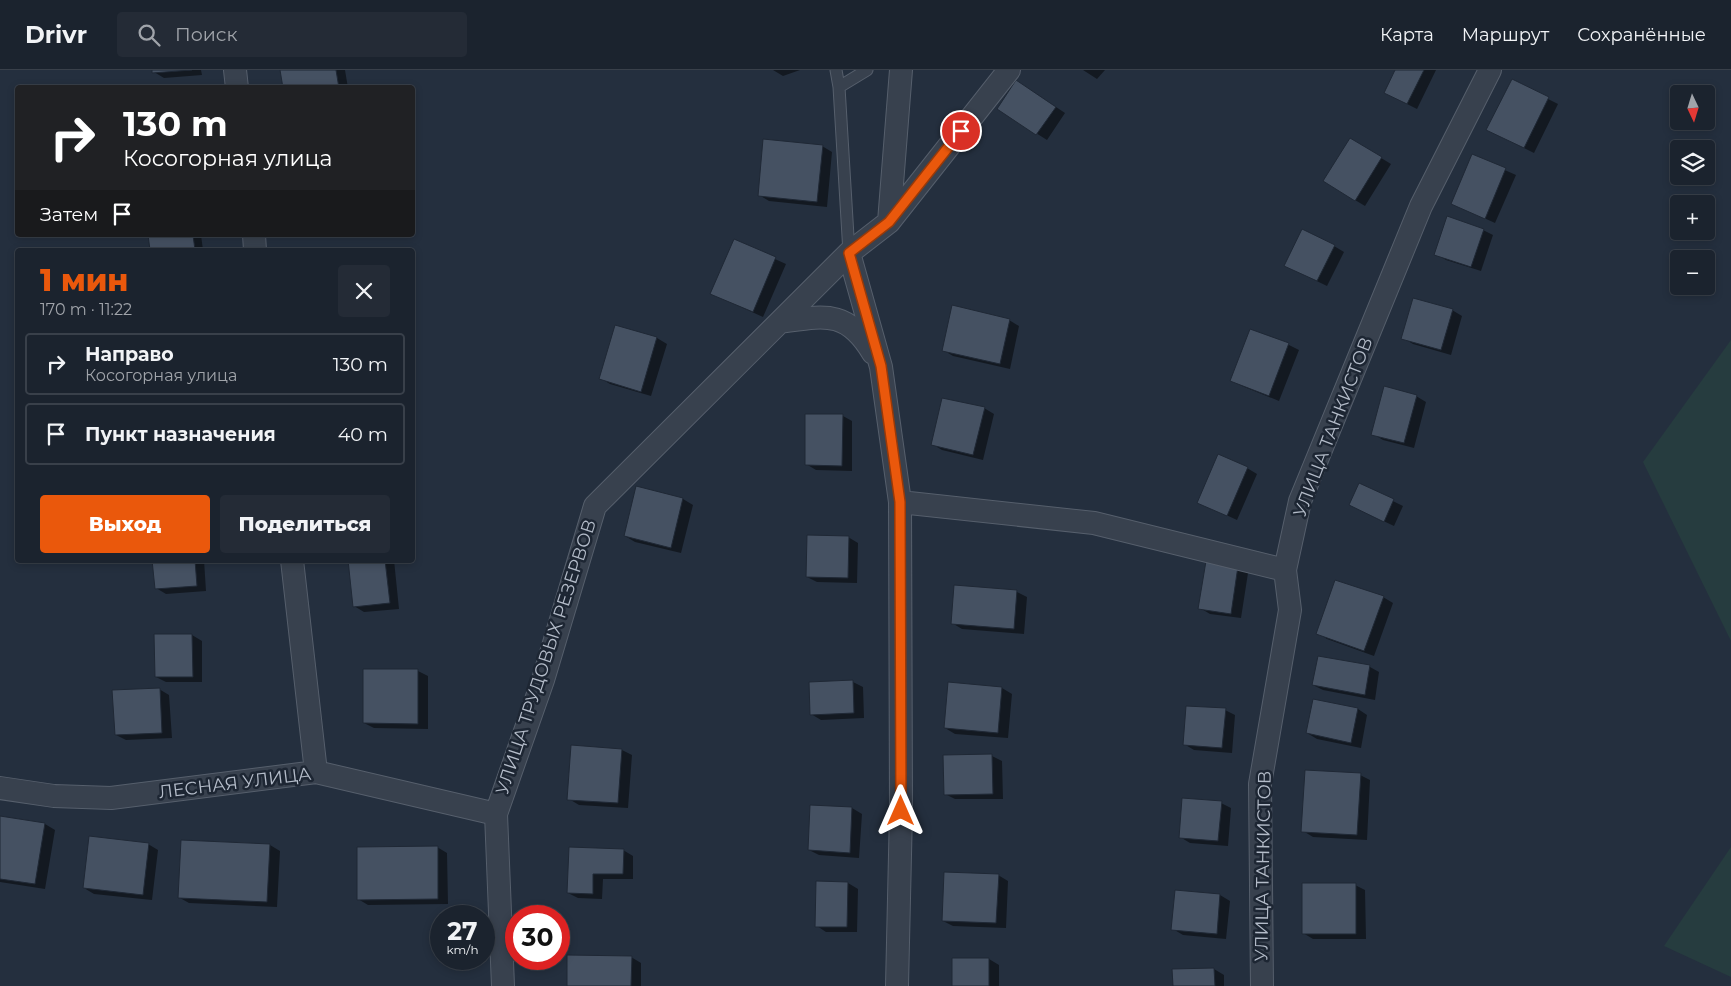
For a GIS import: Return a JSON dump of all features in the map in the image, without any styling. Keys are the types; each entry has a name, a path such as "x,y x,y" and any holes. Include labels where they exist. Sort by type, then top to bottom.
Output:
{"street":[{"path":"235,70 237,85"},
{"path":"889,222 902,70"},
{"name":"УЛИЦА ТРУДОВЫХ РЕЗЕРВОВ","path":"503,986 496,814 543,680 594,506 849,253 889,222 1009,70"},
{"name":"УЛИЦА ТАНКИСТОВ","path":"1262,986 1260,784 1290,610 1285,570 1300,500 1421,206 1490,70"},
{"path":"849,253 881,366 900,502 901,811 897,986"},
{"path":"780,322 821,317 844,322 863,336 881,366"},
{"path":"900,502 1094,524 1285,570"},
{"path":"292,563 316,772"},
{"name":"ЛЕСНАЯ УЛИЦА","path":"0,788 54,796 111,798 316,772 496,814"}],"lane":[{"path":"836,70 839,87 849,253"},
{"path":"839,87 867,70"}],"green space":[{"path":"1731,340 1731,641 1643,462"},
{"path":"1731,847 1731,977 1664,946"}],"building":[{"path":"152,70 192,70 152,73"},
{"path":"280,70 336,70 338,85 282,85"},
{"path":"1395,70 1424,70 1407,104 1384,93"},
{"path":"1512,79 1549,97 1524,148 1486,130"},
{"path":"1016,80 1056,107 1036,135 997,109"},
{"path":"1350,138 1382,157 1355,201 1323,181"},
{"path":"763,139 823,145 817,202 758,196"},
{"path":"1472,154 1506,168 1485,219 1451,204"},
{"path":"1447,216 1484,229 1471,267 1434,255"},
{"path":"1302,229 1335,245 1317,281 1284,266"},
{"path":"148,237 193,237 195,248 150,248"},
{"path":"734,239 776,257 753,312 710,294"},
{"path":"1413,298 1453,309 1441,350 1401,339"},
{"path":"952,305 1010,319 1000,364 942,351"},
{"path":"615,325 657,337 641,392 599,379"},
{"path":"1250,329 1289,343 1269,396 1230,381"},
{"path":"1384,386 1417,395 1404,443 1371,435"},
{"path":"942,398 985,407 973,455 931,445"},
{"path":"805,414 843,414 842,466 805,465"},
{"path":"1218,454 1248,467 1227,516 1197,503"},
{"path":"1359,483 1394,499 1384,522 1349,505"},
{"path":"636,486 683,498 671,548 624,536"},
{"path":"807,535 849,536 848,578 806,577"},
{"path":"1206,561 1238,566 1231,614 1198,609"},
{"path":"152,563 195,563 197,586 155,589"},
{"path":"348,563 385,563 390,603 353,607"},
{"path":"1335,580 1384,596 1364,651 1316,634"},
{"path":"954,585 1017,590 1014,629 951,624"},
{"path":"154,634 192,634 193,677 155,677"},
{"path":"1318,656 1370,665 1365,695 1312,685"},
{"path":"363,669 418,669 418,724 363,723"},
{"path":"853,680 854,713 810,715 809,682"},
{"path":"948,682 1002,687 998,733 944,728"},
{"path":"160,688 162,733 115,735 112,690"},
{"path":"1313,699 1358,708 1351,743 1306,733"},
{"path":"1186,706 1226,708 1222,748 1183,745"},
{"path":"571,745 622,749 618,803 567,800"},
{"path":"992,754 993,794 944,795 943,755"},
{"path":"1305,770 1361,773 1357,835 1301,832"},
{"path":"1182,798 1222,801 1218,841 1179,838"},
{"path":"810,805 852,807 850,853 808,850"},
{"path":"0,816 45,823 35,884 0,879"},
{"path":"89,836 149,843 143,895 83,888"},
{"path":"181,840 270,844 267,902 178,898"},
{"path":"438,846 438,899 357,900 357,847"},
{"path":"569,847 624,849 623,874 593,874 593,894 567,893"},
{"path":"944,872 999,874 996,923 942,921"},
{"path":"816,881 848,882 847,927 815,927"},
{"path":"1302,883 1356,883 1356,934 1302,934"},
{"path":"1175,890 1220,894 1217,934 1171,930"},
{"path":"570,955 632,956 631,986 567,986 567,970 570,970"},
{"path":"952,958 989,958 989,986 952,986"},
{"path":"1214,968 1215,986 1173,986 1172,969"}],"route":[{"path":"901,811 900,502 881,366 849,253 889,222 961,131"}]}
